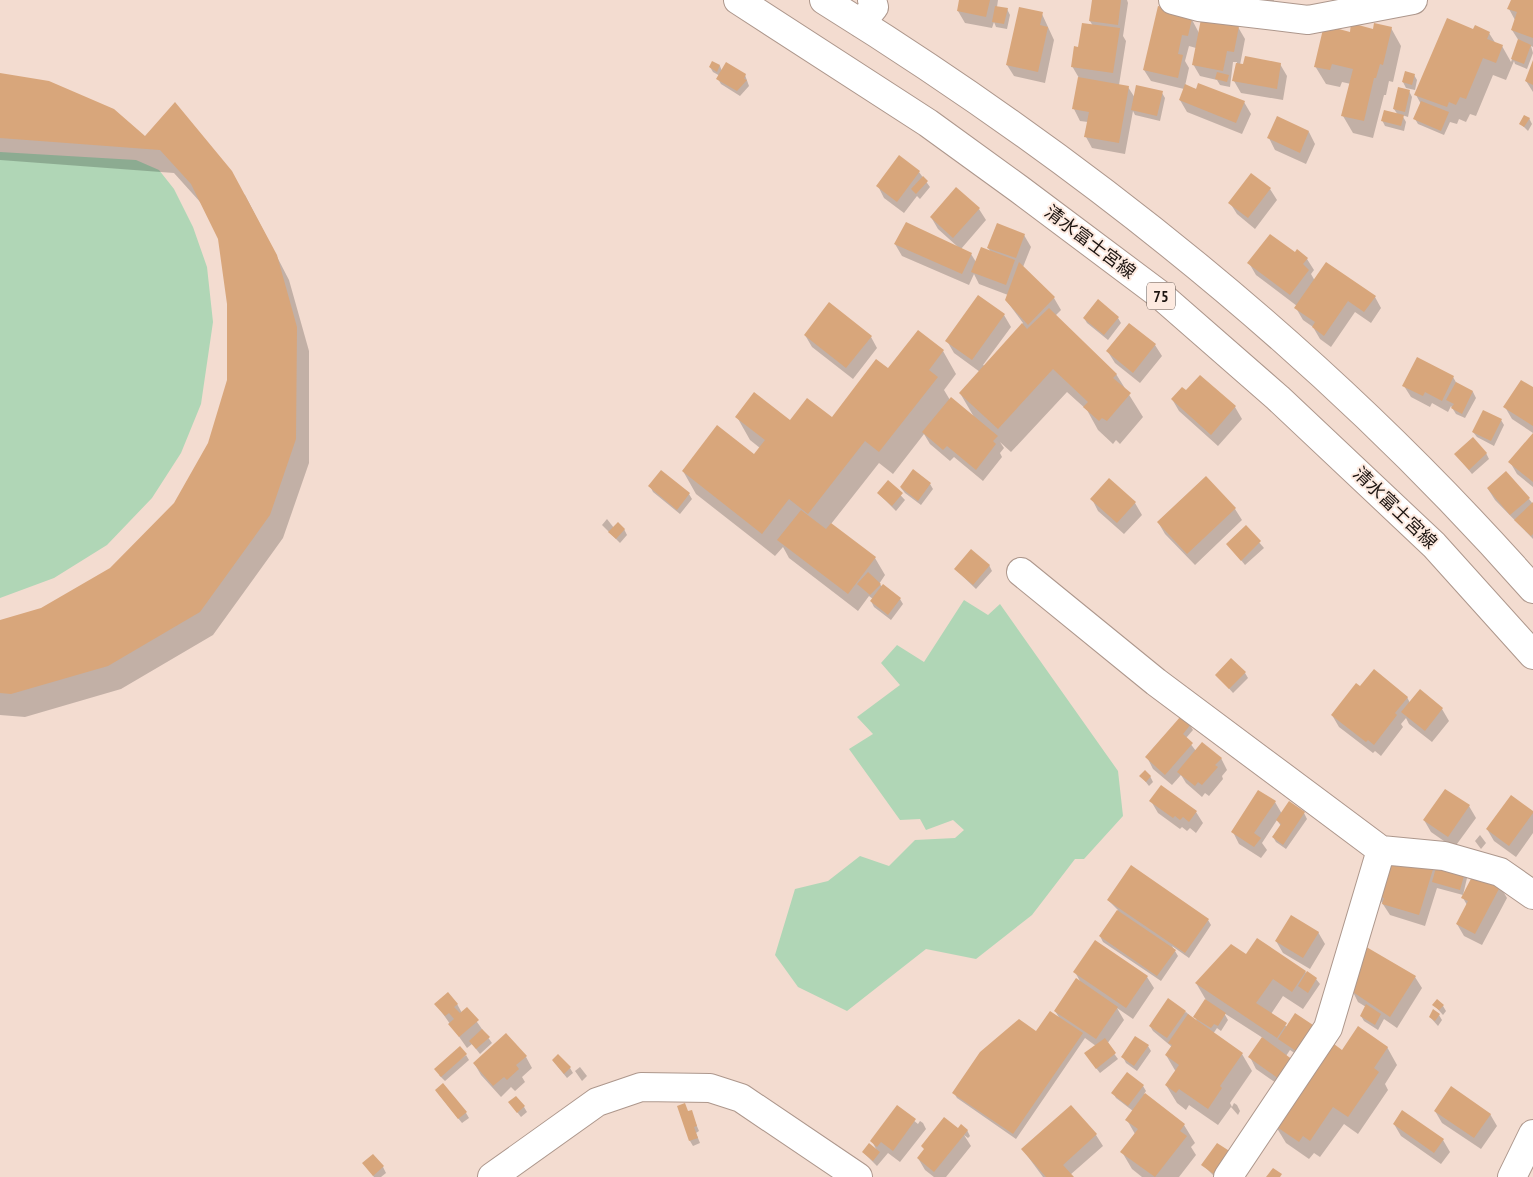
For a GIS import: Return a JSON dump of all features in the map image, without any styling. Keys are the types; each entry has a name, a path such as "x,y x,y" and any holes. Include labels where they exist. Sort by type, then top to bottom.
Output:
{"main road":[{"name":"清水富士宮線","path":"738,0 928,124 1019,189 1158,294 1278,398 1434,545 1533,655"},
{"path":"824,0 867,12 1180,253 1266,324 1373,424 1533,588"},
{"path":"1173,0 1199,8 1308,20 1413,0"},
{"path":"1021,572 1156,682 1382,850 1444,856 1490,869 1500,872 1533,895"},
{"path":"1228,1177 1328,1028 1382,850"},
{"path":"492,1177 597,1102 641,1087 710,1088 741,1098 858,1177"},
{"path":"1512,1177 1533,1134"}],"green space":[{"path":"0,152 136,160 159,170 174,189 193,227 207,267 213,322 201,404 181,453 152,498 107,545 54,578 0,598"},
{"path":"964,600 988,615 1000,604 1118,771 1123,816 1084,859 1075,859 1032,915 976,959 926,949 847,1011 798,987 775,955 795,889 828,881 860,856 889,866 915,840 955,838 964,830 953,820 926,830 920,819 900,820 849,749 873,734 857,717 900,685 881,663 897,645 924,662"}],"building":[{"path":"959,0 990,0 986,17 957,11"},
{"path":"1092,0 1121,0 1118,25 1089,21"},
{"path":"1511,0 1533,0 1533,38 1511,30 1517,12 1507,9"},
{"path":"995,6 1008,8 1004,24 992,22"},
{"path":"1158,6 1189,13 1192,19 1188,36 1182,35 1178,54 1183,55 1178,78 1143,70"},
{"path":"1019,7 1043,12 1040,25 1048,27 1038,72 1006,65"},
{"path":"1447,18 1473,29 1475,25 1490,32 1487,39 1503,45 1496,63 1483,58 1466,99 1460,97 1456,105 1449,102 1447,107 1414,95"},
{"path":"1201,19 1239,26 1234,52 1227,51 1223,71 1192,65"},
{"path":"1082,23 1120,28 1113,73 1071,67 1074,46 1078,47"},
{"path":"1351,23 1373,29 1374,23 1392,27 1383,65 1380,64 1376,78 1374,78 1364,121 1341,116 1353,69 1332,64 1330,70 1314,67 1324,25 1350,32"},
{"path":"1518,39 1531,45 1524,64 1511,59"},
{"path":"1245,56 1281,63 1277,89 1232,81 1236,63 1243,64"},
{"path":"1533,60 1533,85 1525,81"},
{"path":"712,61 720,65 717,72 709,67"},
{"path":"726,62 746,74 744,79 747,80 737,91 716,79"},
{"path":"1405,71 1415,74 1412,85 1402,82"},
{"path":"1217,72 1229,75 1227,82 1215,79"},
{"path":"0,73 49,81 114,109 145,136 175,102 232,171 277,255 297,327 296,439 270,515 200,612 108,666 11,694 0,693 0,620 41,608 110,568 174,503 208,443 227,380 227,304 218,239 191,184 160,150 0,138"},
{"path":"1078,77 1129,86 1119,143 1084,137 1089,112 1072,109"},
{"path":"1198,83 1245,101 1236,123 1179,100 1185,84 1196,89"},
{"path":"1136,85 1163,91 1157,116 1131,110"},
{"path":"1398,87 1410,90 1405,112 1393,109"},
{"path":"1421,101 1449,112 1441,131 1413,119"},
{"path":"1384,110 1404,115 1401,126 1381,121"},
{"path":"1524,115 1530,118 1524,127 1519,124"},
{"path":"1277,116 1309,131 1300,153 1267,138"},
{"path":"899,155 920,171 897,202 876,186"},
{"path":"1251,173 1271,188 1248,218 1228,203"},
{"path":"923,176 928,181 916,194 911,189"},
{"path":"956,187 980,208 953,238 930,217"},
{"path":"906,222 972,253 962,274 894,244"},
{"path":"997,223 1025,234 1016,258 987,248"},
{"path":"1270,234 1295,252 1297,249 1308,258 1303,264 1309,270 1290,295 1247,263"},
{"path":"981,247 1015,260 1006,285 971,272"},
{"path":"1019,262 1055,297 1028,325 1005,300"},
{"path":"1326,262 1376,296 1364,312 1348,301 1324,336 1312,327 1315,322 1294,308"},
{"path":"978,295 1005,314 972,360 945,341"},
{"path":"1098,299 1119,317 1104,335 1083,318"},
{"path":"829,302 872,336 846,368 804,335"},
{"path":"1049,308 1117,374 1113,378 1131,393 1107,421 1102,418 1099,421 1083,407 1088,402 1053,369 998,429 959,393 1022,323 1027,329"},
{"path":"1129,323 1156,344 1133,373 1106,351"},
{"path":"918,330 944,350 929,370 938,377 879,452 865,441 808,514 789,499 762,534 682,471 717,425 754,454 765,440 735,417 754,392 790,420 807,398 832,417 876,359 888,368"},
{"path":"1417,357 1454,376 1442,401 1425,392 1423,396 1402,386"},
{"path":"1200,375 1236,406 1211,435 1171,399 1182,387 1186,390"},
{"path":"1521,380 1533,387 1533,426 1503,407"},
{"path":"1456,382 1473,391 1462,414 1451,408 1454,404 1446,400"},
{"path":"951,397 998,436 993,441 996,444 976,470 947,446 943,450 922,432"},
{"path":"1483,410 1502,419 1491,441 1472,432"},
{"path":"1533,433 1533,482 1508,462"},
{"path":"1473,437 1487,453 1469,470 1454,454"},
{"path":"913,469 931,483 918,501 900,487"},
{"path":"661,470 690,493 677,510 648,486"},
{"path":"1506,471 1530,498 1510,515 1487,488"},
{"path":"1206,476 1236,508 1187,554 1157,522"},
{"path":"1109,478 1136,502 1117,523 1090,499"},
{"path":"888,480 903,493 892,506 877,493"},
{"path":"1533,502 1533,534 1531,536 1514,520"},
{"path":"801,510 826,529 831,523 876,557 848,594 777,540"},
{"path":"618,522 625,529 616,539 608,532"},
{"path":"1246,525 1261,541 1241,561 1226,544"},
{"path":"971,549 990,565 973,585 954,569"},
{"path":"868,572 881,584 870,595 857,584"},
{"path":"883,584 901,598 888,615 870,601"},
{"path":"1231,658 1246,672 1229,689 1215,675"},
{"path":"1374,669 1408,697 1374,745 1368,740 1366,742 1331,715 1356,683 1360,686"},
{"path":"1420,689 1443,708 1425,731 1401,712"},
{"path":"1181,716 1191,724 1183,734 1193,743 1165,775 1145,757"},
{"path":"1202,742 1222,758 1215,765 1218,767 1202,785 1198,782 1195,786 1177,772"},
{"path":"1145,770 1151,776 1146,782 1139,776"},
{"path":"1161,785 1197,811 1189,822 1183,817 1180,820 1175,816 1173,818 1149,801"},
{"path":"1445,789 1470,805 1448,837 1423,820"},
{"path":"1258,790 1276,801 1254,833 1261,838 1254,847 1231,832"},
{"path":"1511,795 1533,811 1533,813 1509,846 1486,829"},
{"path":"1289,801 1305,812 1283,845 1272,837 1281,824 1276,820"},
{"path":"1404,856 1434,866 1419,915 1382,904 1384,898 1375,895 1386,862 1401,867"},
{"path":"1437,864 1465,872 1460,890 1432,882"},
{"path":"1131,865 1209,919 1185,953 1107,900"},
{"path":"1475,871 1501,885 1475,934 1456,924 1468,901 1461,898"},
{"path":"1117,910 1176,950 1157,976 1099,936"},
{"path":"1291,915 1319,932 1303,958 1275,941"},
{"path":"1257,938 1306,971 1292,992 1273,979 1256,1003 1287,1023 1277,1038 1195,983 1231,944 1246,954"},
{"path":"1095,940 1148,976 1126,1008 1073,972"},
{"path":"1363,945 1416,976 1390,1017 1350,990"},
{"path":"1307,971 1317,978 1308,993 1298,986"},
{"path":"1076,978 1118,1007 1096,1039 1054,1011"},
{"path":"448,992 458,1004 454,1007 460,1013 467,1007 479,1020 459,1037 448,1024 454,1019 449,1013 445,1016 434,1004"},
{"path":"1168,998 1186,1011 1167,1038 1149,1026"},
{"path":"1205,999 1226,1013 1218,1026 1214,1024 1211,1028 1193,1017"},
{"path":"1437,999 1444,1005 1439,1010 1432,1005"},
{"path":"1366,1004 1381,1014 1375,1025 1360,1016"},
{"path":"1433,1009 1440,1014 1435,1021 1429,1017"},
{"path":"1050,1011 1083,1033 1013,1134 952,1093 980,1052 1019,1019 1036,1031"},
{"path":"1295,1013 1313,1025 1296,1051 1278,1039"},
{"path":"1188,1014 1243,1053 1220,1086 1222,1088 1208,1109 1179,1089 1176,1093 1165,1085 1179,1065 1165,1055 1172,1045 1168,1043"},
{"path":"1358,1026 1388,1047 1374,1068 1379,1072 1348,1117 1333,1107 1310,1141 1303,1136 1299,1142 1274,1125 1334,1044 1342,1050"},
{"path":"482,1029 490,1037 476,1049 469,1041"},
{"path":"506,1033 527,1056 516,1065 519,1069 507,1080 504,1077 493,1086 473,1063"},
{"path":"1135,1036 1149,1045 1134,1066 1121,1057"},
{"path":"1262,1037 1293,1060 1279,1079 1248,1057"},
{"path":"1105,1038 1116,1053 1096,1069 1084,1053"},
{"path":"460,1046 467,1054 441,1077 434,1069"},
{"path":"558,1054 571,1067 564,1074 552,1060"},
{"path":"1127,1072 1144,1085 1128,1106 1111,1093"},
{"path":"443,1083 467,1112 458,1119 435,1090"},
{"path":"1451,1086 1491,1114 1474,1138 1434,1111"},
{"path":"1145,1093 1185,1124 1180,1131 1187,1136 1155,1177 1120,1152 1138,1129 1125,1120"},
{"path":"516,1096 525,1106 517,1113 508,1102"},
{"path":"685,1103 688,1111 692,1110 697,1126 694,1127 698,1138 689,1141 677,1106"},
{"path":"897,1105 916,1119 893,1151 881,1142 877,1147 870,1141"},
{"path":"1071,1105 1097,1134 1063,1165 1074,1177 1046,1177 1021,1149"},
{"path":"1402,1110 1444,1139 1434,1153 1393,1124"},
{"path":"944,1117 958,1128 961,1124 968,1130 934,1172 917,1158 924,1149 921,1146"},
{"path":"869,1143 880,1152 873,1161 862,1152"},
{"path":"1217,1143 1231,1152 1215,1175 1201,1165"},
{"path":"373,1154 384,1166 373,1176 362,1163"},
{"path":"1273,1168 1282,1174 1280,1177 1266,1177"}]}
